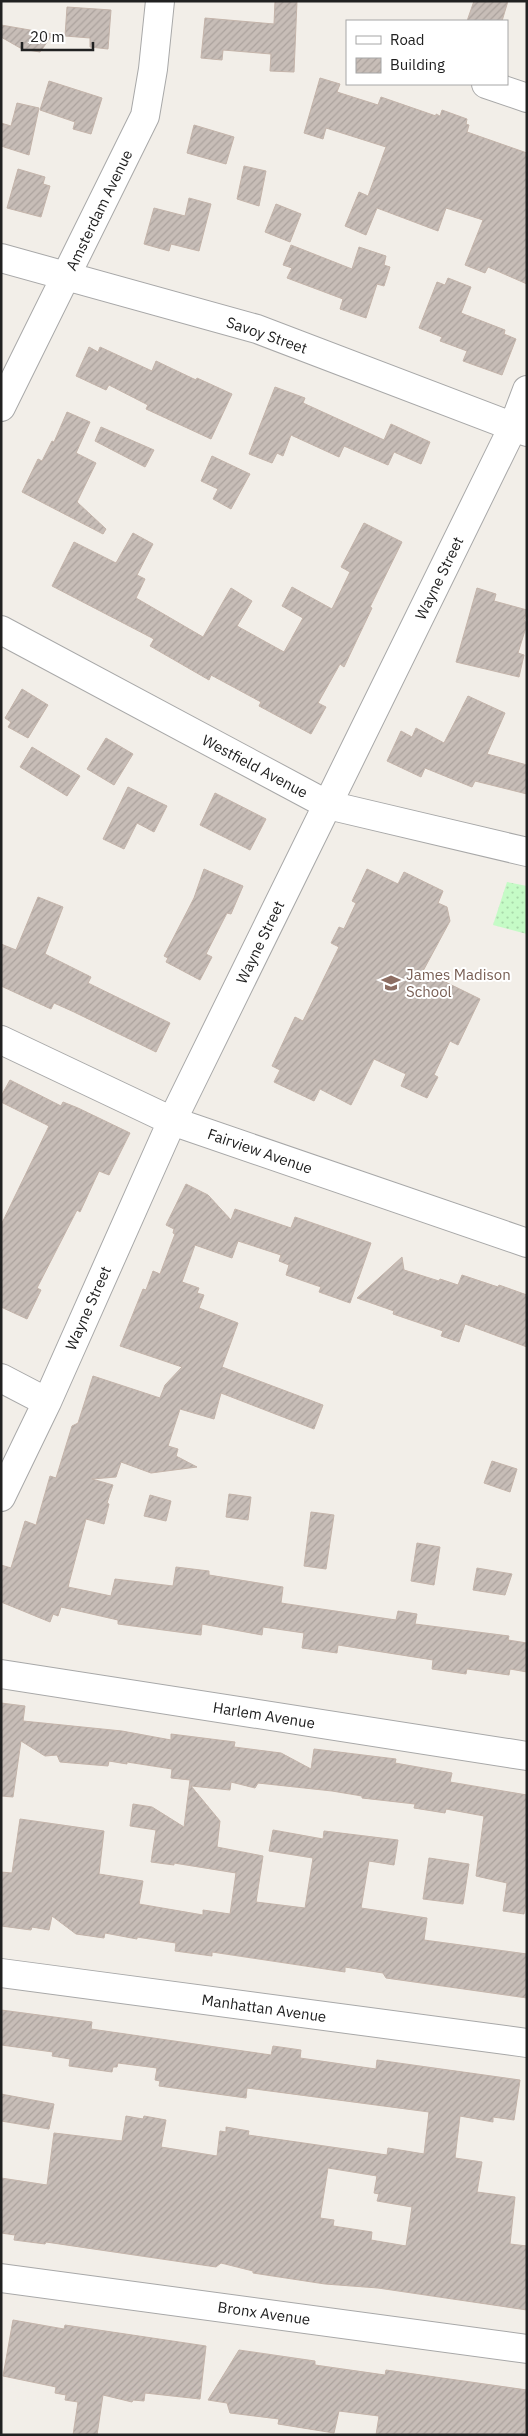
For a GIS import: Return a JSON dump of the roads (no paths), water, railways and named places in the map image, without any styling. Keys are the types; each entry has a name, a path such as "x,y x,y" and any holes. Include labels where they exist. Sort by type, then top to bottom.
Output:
{"street":[{"name":"Amsterdam Avenue","path":"1,407 145,116 152,76 160,1"},
{"path":"489,85 527,98"},
{"name":"Savoy Street","path":"1,258 257,329 520,429"},
{"name":"Wayne Street","path":"1,1498 47,1402 172,1120 328,805 520,429 527,390"},
{"name":"Westfield Avenue","path":"1,630 328,805 527,852"},
{"name":"Fairview Avenue","path":"1,1040 172,1120 527,1243"},
{"path":"1,1378 47,1402"},
{"name":"Harlem Avenue","path":"1,1674 527,1756"},
{"name":"Manhattan Avenue","path":"1,1973 527,2043"},
{"name":"Bronx Avenue","path":"1,2278 527,2349"}],"place":[{"name":"James Madison School","path":"391,983"}]}
